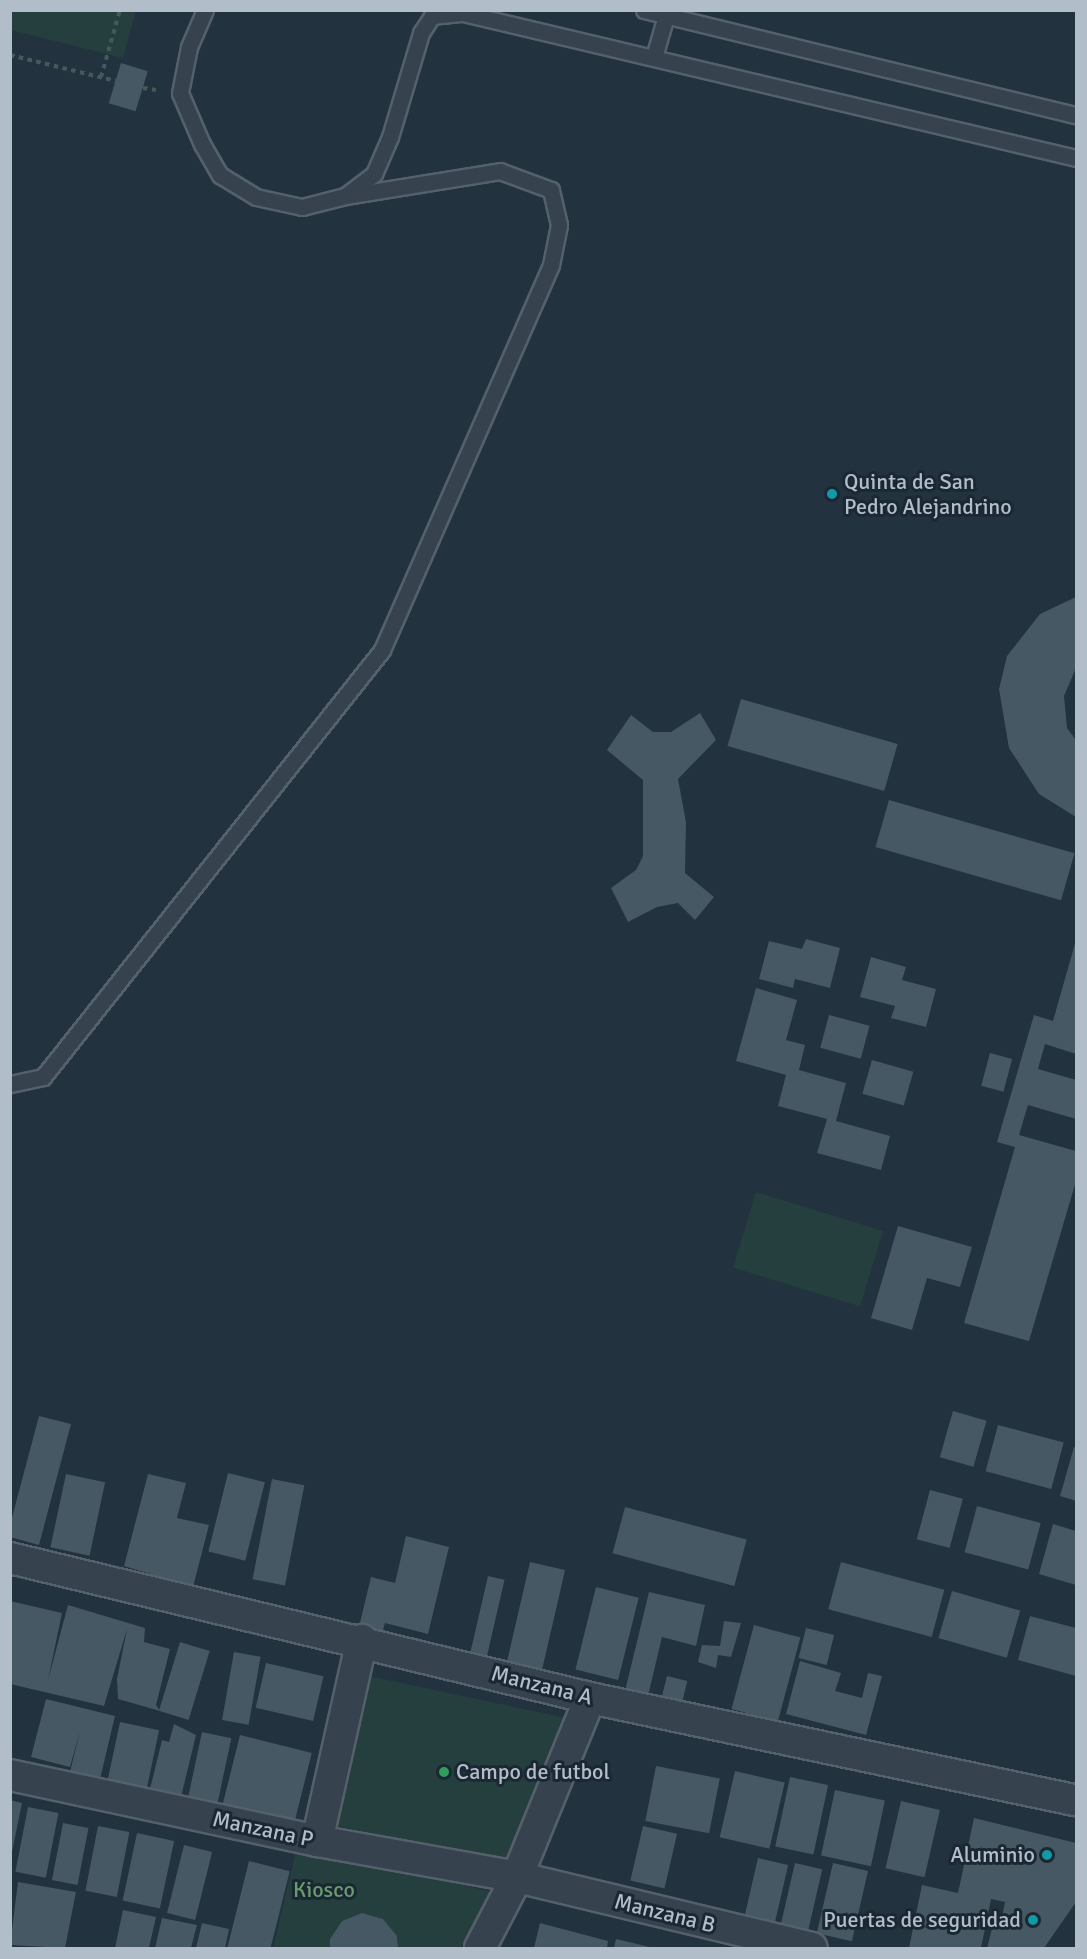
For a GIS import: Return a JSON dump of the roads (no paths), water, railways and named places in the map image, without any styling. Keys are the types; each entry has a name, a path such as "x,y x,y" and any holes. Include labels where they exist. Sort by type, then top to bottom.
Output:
{"street":[{"name":"Manzana A","path":"10,1558 362,1640 590,1698 1077,1800"},
{"path":"317,1841 362,1640"},
{"path":"480,1948 518,1878 590,1698"},
{"name":"Manzana P","path":"10,1775 317,1841 518,1878"},
{"name":"Manzana B","path":"518,1878 812,1948"}],"lane":[{"path":"10,1083 44,1077 382,650 551,265 559,225 551,190 500,171 345,196 302,207 256,197 220,175 202,144 180,93 189,47 205,10"},
{"path":"644,10 1077,115"},
{"path":"345,196 374,174 390,138 422,33 432,16 463,13 1077,158"},
{"path":"654,57 666,16"}],"place":[{"name":"Quinta de San Pedro Alejandrino","path":"832,494"},
{"name":"Campo de futbol","path":"444,1772"},
{"name":"Aluminio","path":"1047,1855"},
{"name":"Puertas de seguridad","path":"1033,1920"}],"park label":[{"name":"Kiosco","path":"324,1890"}]}
